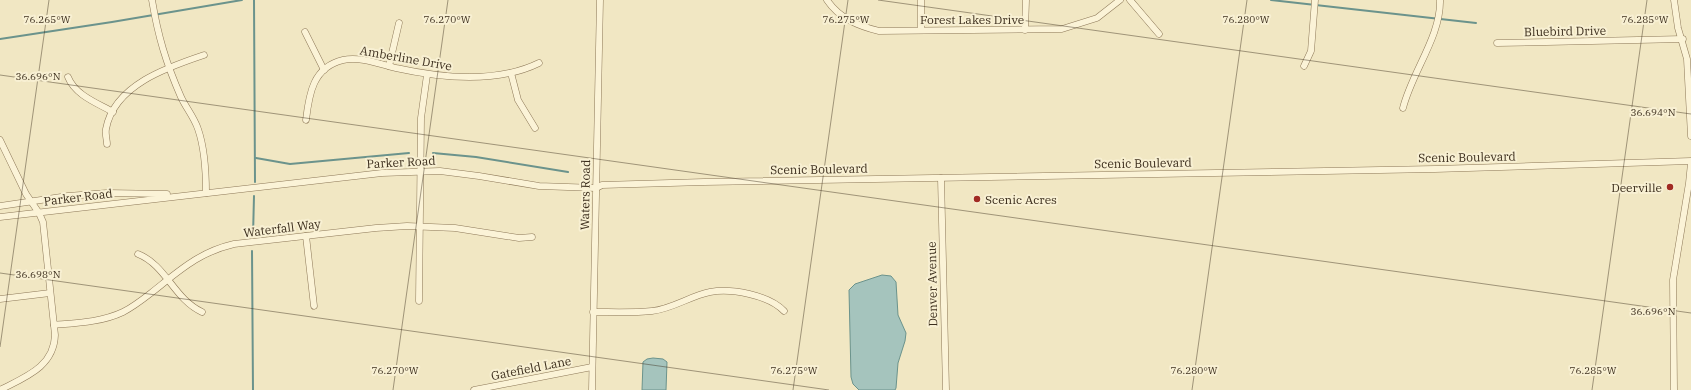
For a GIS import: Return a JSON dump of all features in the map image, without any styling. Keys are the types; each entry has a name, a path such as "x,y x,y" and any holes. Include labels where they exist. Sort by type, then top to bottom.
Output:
{"street":[{"path":"152,0 160,45 182,99 198,128 205,163 206,193"},
{"name":"Waters Road","path":"592,390 600,0"},
{"name":"Forest Lakes Drive","path":"827,0 839,14 864,28 879,31 1062,29 1080,25 1097,18 1120,0"},
{"path":"920,0 921,30"},
{"path":"1025,30 1026,0"},
{"path":"1130,0 1159,34"},
{"path":"1304,66 1312,46 1315,0"},
{"path":"1403,108 1410,83 1437,25 1440,0"},
{"path":"1674,0 1687,59 1691,136"},
{"path":"389,66 399,23"},
{"path":"305,32 324,70"},
{"name":"Bluebird Drive","path":"1497,43 1682,39"},
{"path":"107,144 105,130 113,112 133,87 168,67 204,55"},
{"name":"Amberline Drive","path":"306,120 312,86 324,70 343,60 389,66 427,75 456,77 523,71 539,63"},
{"path":"511,73 518,100 535,128"},
{"path":"419,301 421,118 427,75"},
{"path":"68,77 71,85 78,92 113,112"},
{"path":"0,140 30,201 40,213 43,222 54,325 54,347 47,360 33,372 0,390"},
{"path":"1674,390 1673,280 1691,162"},
{"name":"Scenic Boulevard","path":"596,188 602,185 704,182 1436,169 1691,162"},
{"name":"Parker Road","path":"0,217 382,173 420,171 459,173 552,188 596,188"},
{"name":"Denver Avenue","path":"942,178 946,390"},
{"name":"Parker Road","path":"0,206 68,196 107,193 206,193"},
{"name":"Waterfall Way","path":"54,325 106,318 123,312 193,260 218,248 376,228 419,226 455,228 514,238 532,237"},
{"path":"306,236 314,306"},
{"path":"138,254 154,262 184,300 202,312"},
{"path":"593,312 661,310 709,292 718,291 764,298 778,305 784,311"},
{"path":"0,299 50,293"},
{"name":"Gatefield Lane","path":"474,390 592,366"}],"water":[{"path":"882,275 891,276 896,282 898,315 906,333 898,363 896,388 895,390 859,390 853,384 851,377 849,290 855,284"},
{"path":"647,359 663,359 667,362 666,390 642,390 643,362"}],"waterway":[{"path":"0,39 242,0"},
{"path":"254,0 255,182"},
{"path":"1271,0 1476,23"},
{"path":"256,158 290,164 409,153"},
{"path":"433,153 476,157 568,172"},
{"path":"253,236 254,196"},
{"path":"252,251 253,390"}],"place":[{"name":"Deerville","path":"1670,187"},
{"name":"Scenic Acres","path":"977,199"}]}
